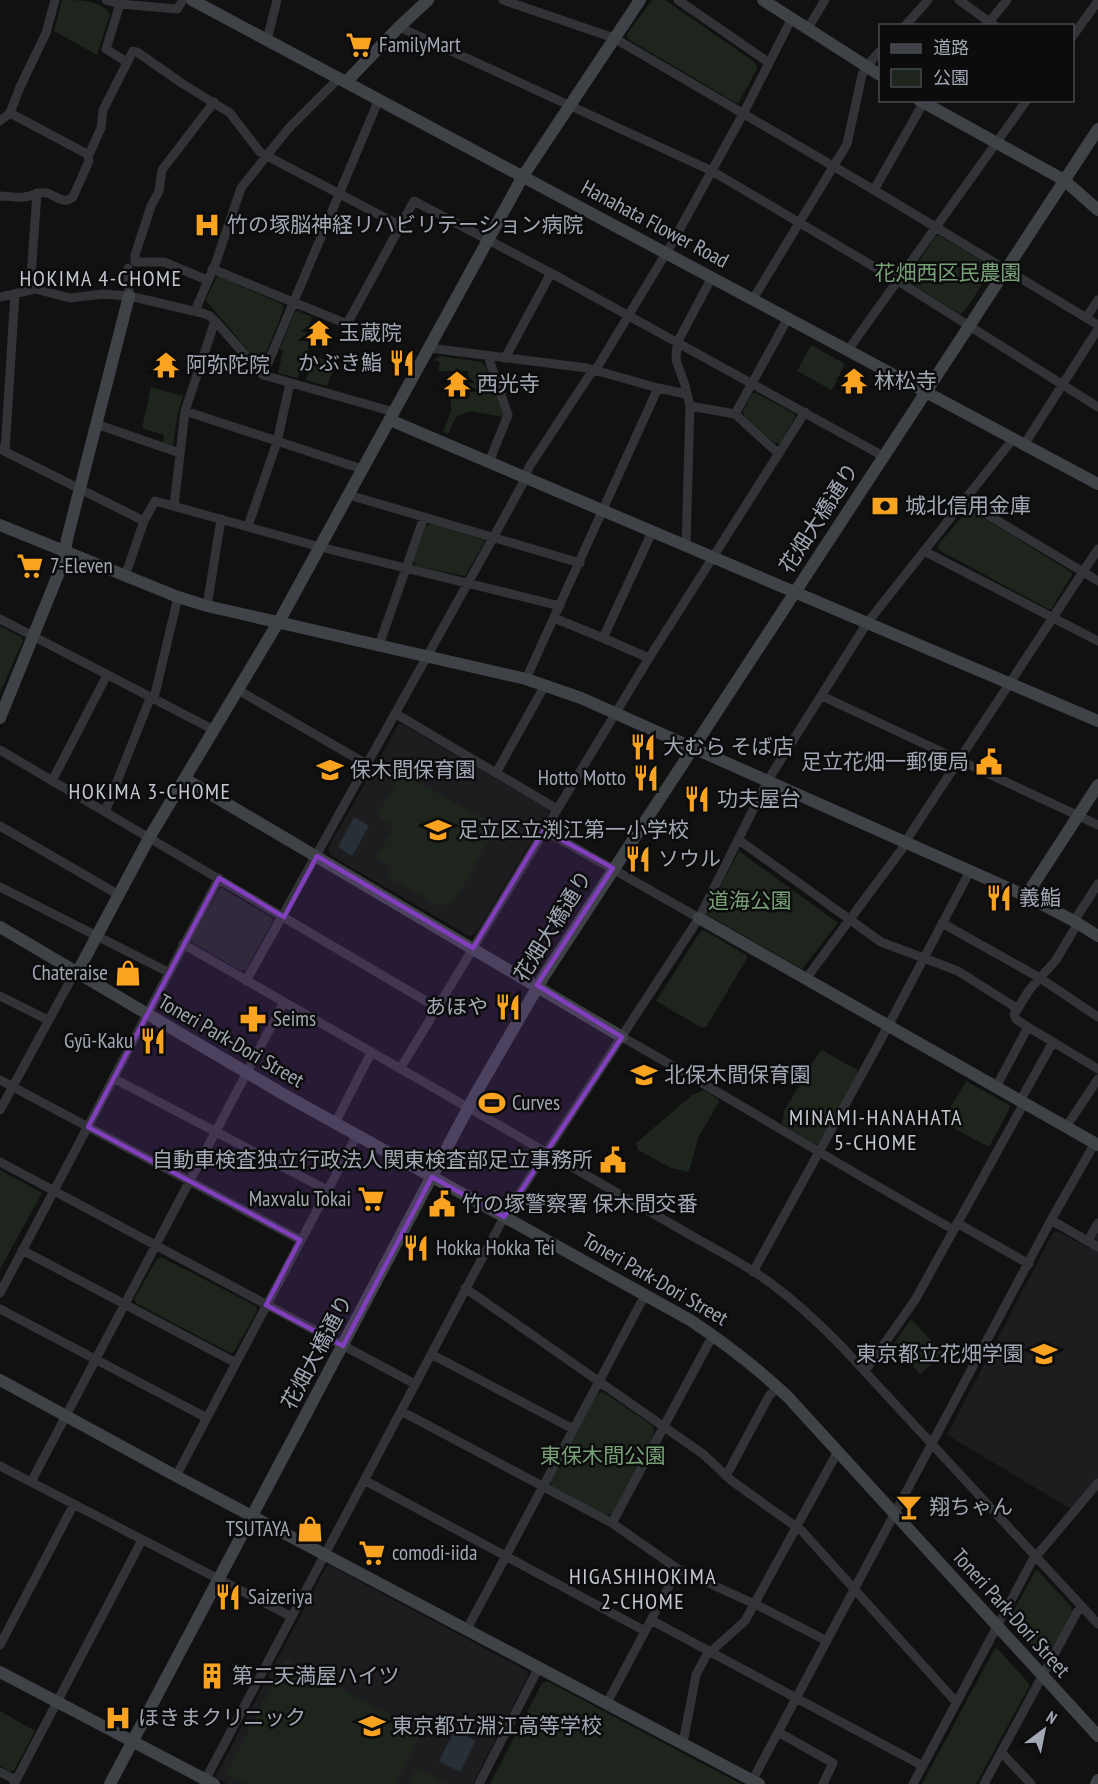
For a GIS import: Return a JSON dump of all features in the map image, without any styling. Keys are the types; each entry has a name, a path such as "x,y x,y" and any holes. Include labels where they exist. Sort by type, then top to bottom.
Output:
{"street":[{"path":"0,121 10,113 46,33 55,0"},
{"path":"106,0 120,4 177,9 183,0"},
{"name":"Hanahata Flower Road","path":"192,0 1098,484"},
{"path":"267,40 277,0"},
{"path":"195,311 236,198 265,155 288,129 428,0"},
{"path":"0,1672 207,1782 504,1217 699,918 768,780 867,623 963,501 1018,442 1063,385 1098,327 936,227 614,38 503,0"},
{"path":"0,1110 48,1020 98,937 149,838 278,623 523,176 640,0"},
{"path":"678,0 768,62"},
{"path":"763,0 879,74"},
{"path":"808,28 825,0"},
{"path":"907,24 928,0"},
{"path":"959,0 990,24 1007,0"},
{"path":"1074,34 1098,1"},
{"path":"120,4 106,49 127,62"},
{"path":"246,981 284,917 493,538 529,467 595,370 667,253 743,114 792,18"},
{"path":"399,27 712,171 898,280 1098,407"},
{"path":"0,196 25,198 37,193 47,193 63,201 68,201 73,197 89,161 88,155 101,128 103,110 133,51 230,113 260,152 401,226"},
{"path":"753,299 847,144 862,75 879,52"},
{"path":"263,375 379,99"},
{"path":"207,280 164,262 135,262 135,255 151,206 159,191 162,171 214,102"},
{"path":"874,190 921,102"},
{"path":"924,102 1064,180 1098,210"},
{"path":"848,350 1026,102"},
{"path":"10,113 88,155"},
{"name":"花畑大橋通り","path":"110,1784 468,1108 537,986 1098,129"},
{"path":"30,290 37,193"},
{"path":"212,269 347,324 414,201 551,273 883,456"},
{"path":"0,718 64,560 79,490 129,296 128,268"},
{"path":"505,358 551,273"},
{"path":"686,546 690,406 676,360 677,343 712,277"},
{"path":"0,297 40,289 70,298 103,294 129,296 210,315 263,375 392,416 489,462 602,511 1098,721"},
{"path":"15,294 5,382 2,450 144,521"},
{"path":"1086,318 1098,300"},
{"path":"735,414 788,318"},
{"path":"174,506 185,411 215,321"},
{"path":"429,348 595,370 686,394"},
{"path":"488,356 508,415 489,462"},
{"path":"248,526 277,442 290,383"},
{"path":"526,679 657,388"},
{"path":"690,406 735,414 779,454"},
{"path":"185,411 362,470"},
{"path":"400,1069 436,1006 616,713 805,412"},
{"path":"96,424 180,453"},
{"path":"349,495 580,563"},
{"path":"125,576 144,521 154,501 320,547 560,606"},
{"path":"963,501 1098,581"},
{"path":"379,645 424,517"},
{"path":"207,606 221,519"},
{"path":"0,525 178,597 207,606 545,685 616,713 1026,896 1098,936"},
{"path":"603,638 652,532"},
{"path":"805,980 906,842 1098,549"},
{"path":"924,551 1098,641"},
{"path":"105,812 152,698 178,597"},
{"path":"554,618 650,658"},
{"path":"0,619 214,730"},
{"path":"52,781 107,675"},
{"path":"496,773 545,685"},
{"path":"238,690 368,765"},
{"path":"822,696 1098,825"},
{"path":"396,714 557,809"},
{"path":"0,750 436,1006"},
{"path":"185,778 819,1153 1029,1264"},
{"path":"1026,896 1098,785"},
{"path":"0,826 119,895"},
{"path":"0,1380 176,1476 755,1782 778,1732 1051,1220 1096,1144 544,830"},
{"path":"739,840 881,942 958,971 1018,1009"},
{"path":"753,1272 970,871"},
{"path":"0,1293 219,878"},
{"path":"1098,885 1056,960 1030,989 1014,1014 1016,1019 1028,1027 1098,1069"},
{"path":"0,887 168,972"},
{"path":"942,923 1040,978 1098,1017"},
{"name":"Toneri Park-Dori Street","path":"0,927 246,1073 645,1295 713,1335 747,1359 778,1387 838,1451 1098,1736"},
{"path":"183,944 753,1272 811,1316 865,1371 1098,1624"},
{"path":"0,996 48,1020"},
{"path":"31,1482 284,1002"},
{"path":"996,1087 1028,1027"},
{"path":"865,1371 911,1305 956,1226 1053,1042"},
{"path":"335,1123 371,1053"},
{"path":"113,1078 327,1190"},
{"path":"1066,1127 1098,1079"},
{"path":"0,1080 300,1240"},
{"path":"176,1476 357,1135"},
{"path":"0,1162 415,1384"},
{"path":"1051,1220 1098,1247"},
{"path":"1088,1241 1098,1223"},
{"path":"22,1250 236,1363"},
{"path":"465,1288 703,1454 726,1476 796,1527 956,1702"},
{"path":"467,1629 645,1295"},
{"path":"0,1309 207,1418"},
{"path":"612,1523 713,1335"},
{"path":"431,1354 573,1429"},
{"path":"726,1476 769,1396 778,1387"},
{"path":"401,1411 612,1523 678,1569 827,1641"},
{"path":"683,1743 699,1666 745,1621 838,1451"},
{"path":"0,1466 292,1617"},
{"path":"364,1480 645,1632"},
{"path":"913,1784 1032,1561 1098,1484"},
{"path":"0,1645 74,1504"},
{"path":"0,1772 15,1782 142,1540"},
{"path":"607,1703 678,1569"},
{"path":"984,1784 1077,1612 1083,1607"},
{"path":"651,1620 923,1766"},
{"path":"479,1784 539,1667"},
{"path":"778,1732 833,1763 823,1784"},
{"path":"1001,1752 1031,1784"},
{"path":"1096,1784 1098,1780"}],"highlighted area":[{"path":"544,830 613,868 537,985 622,1037 504,1217 432,1177 343,1346 266,1305 300,1240 88,1127 219,878 284,917 317,856 473,948"}],"shaded area":[{"name":"足立区立渕江第一小学校","path":"399,724 548,809 549,812 475,934 469,936 330,855 328,848"},
{"path":"354,817 369,826 352,856 338,847"},
{"name":"東京都立花畑学園","path":"1059,1232 1089,1248 1098,1234 1098,1478 1071,1509 947,1435 1053,1233"},
{"name":"東京都立淵江高等学校","path":"329,1565 529,1674 473,1784 227,1784 215,1777"},
{"path":"455,1730 476,1741 460,1772 439,1761"}],"green space":[{"path":"62,0 95,3 110,14 97,55 54,31"},
{"path":"652,0 665,0 756,63 757,69 739,102 736,103 628,39 627,34"},
{"name":"花畑西区民農園","path":"936,236 940,236 991,266 991,271 964,312 960,314 909,282 908,277"},
{"path":"220,277 282,304 284,308 262,363 258,362 206,300 216,278"},
{"path":"298,311 312,317 304,340 310,343 298,378 278,373 283,351 280,349 295,312"},
{"path":"811,345 845,364 832,390 797,371"},
{"path":"315,356 336,364 327,386 306,380"},
{"path":"440,356 481,362 486,367 504,414 503,417 469,411 456,417 448,434 443,432 451,411 451,399 470,397 468,371 438,371 440,362 434,360"},
{"path":"151,387 183,396 173,445 163,442 164,435 142,428"},
{"path":"756,393 795,414 780,443 775,443 744,416 743,411 752,394"},
{"path":"967,511 972,511 1071,572 1072,575 1051,609 939,550 938,545"},
{"path":"432,524 484,540 465,576 416,566 413,561 426,526"},
{"path":"0,626 21,637 23,641 0,692"},
{"path":"401,773 497,826 453,903 438,906 387,876 392,867 376,858 392,831 391,825 380,819 378,814"},
{"name":"道海公園","path":"739,851 838,923 802,969 706,914"},
{"path":"222,888 272,918 273,921 246,969 241,971 192,942 192,938"},
{"path":"704,930 746,955 747,958 707,1026 702,1028 656,1001 700,932"},
{"path":"822,1050 857,1070 857,1074 816,1145 782,1124 784,1111"},
{"path":"966,1081 1009,1105 1010,1108 989,1147 942,1122"},
{"path":"704,1090 719,1102 698,1138 689,1172 671,1168 638,1150 636,1143 692,1095"},
{"path":"0,1170 42,1193 0,1269"},
{"path":"161,1257 256,1306 257,1311 234,1352 230,1353 136,1303 134,1299 157,1259"},
{"path":"911,1319 944,1354 920,1374 893,1345"},
{"name":"東保木間公園","path":"603,1392 653,1426 654,1434 612,1514 606,1515 552,1486 550,1481 598,1393"},
{"path":"1036,1570 1071,1606 1072,1611 1047,1658 1041,1657 1009,1619"},
{"path":"995,1648 1030,1685 976,1784 922,1784"},
{"path":"286,1659 422,1732 395,1784 246,1784 226,1774"},
{"path":"547,1681 741,1784 490,1784 542,1683"},
{"path":"0,1711 35,1731 14,1770 9,1771 0,1766"},
{"path":"417,1768 448,1784 408,1784"}],"place":[{"name":"FamilyMart","path":"359,45"},
{"name":"竹の塚脳神経リハビリテーション病院","path":"207,225"},
{"name":"玉蔵院","path":"319,333"},
{"name":"かぶき鮨","path":"402,363"},
{"name":"阿弥陀院","path":"166,365"},
{"name":"林松寺","path":"854,381"},
{"name":"西光寺","path":"457,384"},
{"name":"城北信用金庫","path":"885,506"},
{"name":"7-Eleven","path":"30,566"},
{"name":"大むら そば店","path":"643,747"},
{"name":"足立花畑一郵便局","path":"989,762"},
{"name":"保木間保育園","path":"330,770"},
{"name":"Hotto Motto","path":"646,778"},
{"name":"功夫屋台","path":"697,799"},
{"name":"足立区立渕江第一小学校","path":"438,830"},
{"name":"ソウル","path":"638,859"},
{"name":"義鮨","path":"999,898"},
{"name":"Chateraise","path":"128,973"},
{"name":"あほや","path":"508,1007"},
{"name":"Seims","path":"253,1019"},
{"name":"Gyū-Kaku","path":"153,1041"},
{"name":"北保木間保育園","path":"644,1075"},
{"name":"Curves","path":"492,1103"},
{"name":"自動車検査独立行政法人関東検査部足立事務所","path":"613,1160"},
{"name":"Maxvalu Tokai","path":"371,1199"},
{"name":"竹の塚警察署 保木間交番","path":"442,1204"},
{"name":"Hokka Hokka Tei","path":"416,1248"},
{"name":"東京都立花畑学園","path":"1044,1354"},
{"name":"翔ちゃん","path":"909,1507"},
{"name":"TSUTAYA","path":"310,1529"},
{"name":"comodi-iida","path":"372,1553"},
{"name":"Saizeriya","path":"228,1597"},
{"name":"第二天満屋ハイツ","path":"212,1676"},
{"name":"ほきまクリニック","path":"118,1718"},
{"name":"東京都立淵江高等学校","path":"372,1726"}],"district":[{"name":"HOKIMA 4-CHOME","path":"101,278"},
{"name":"HOKIMA 3-CHOME","path":"150,791"},
{"name":"MINAMI-HANAHATA 5-CHOME","path":"876,1130"},
{"name":"HIGASHIHOKIMA 2-CHOME","path":"643,1589"}]}
